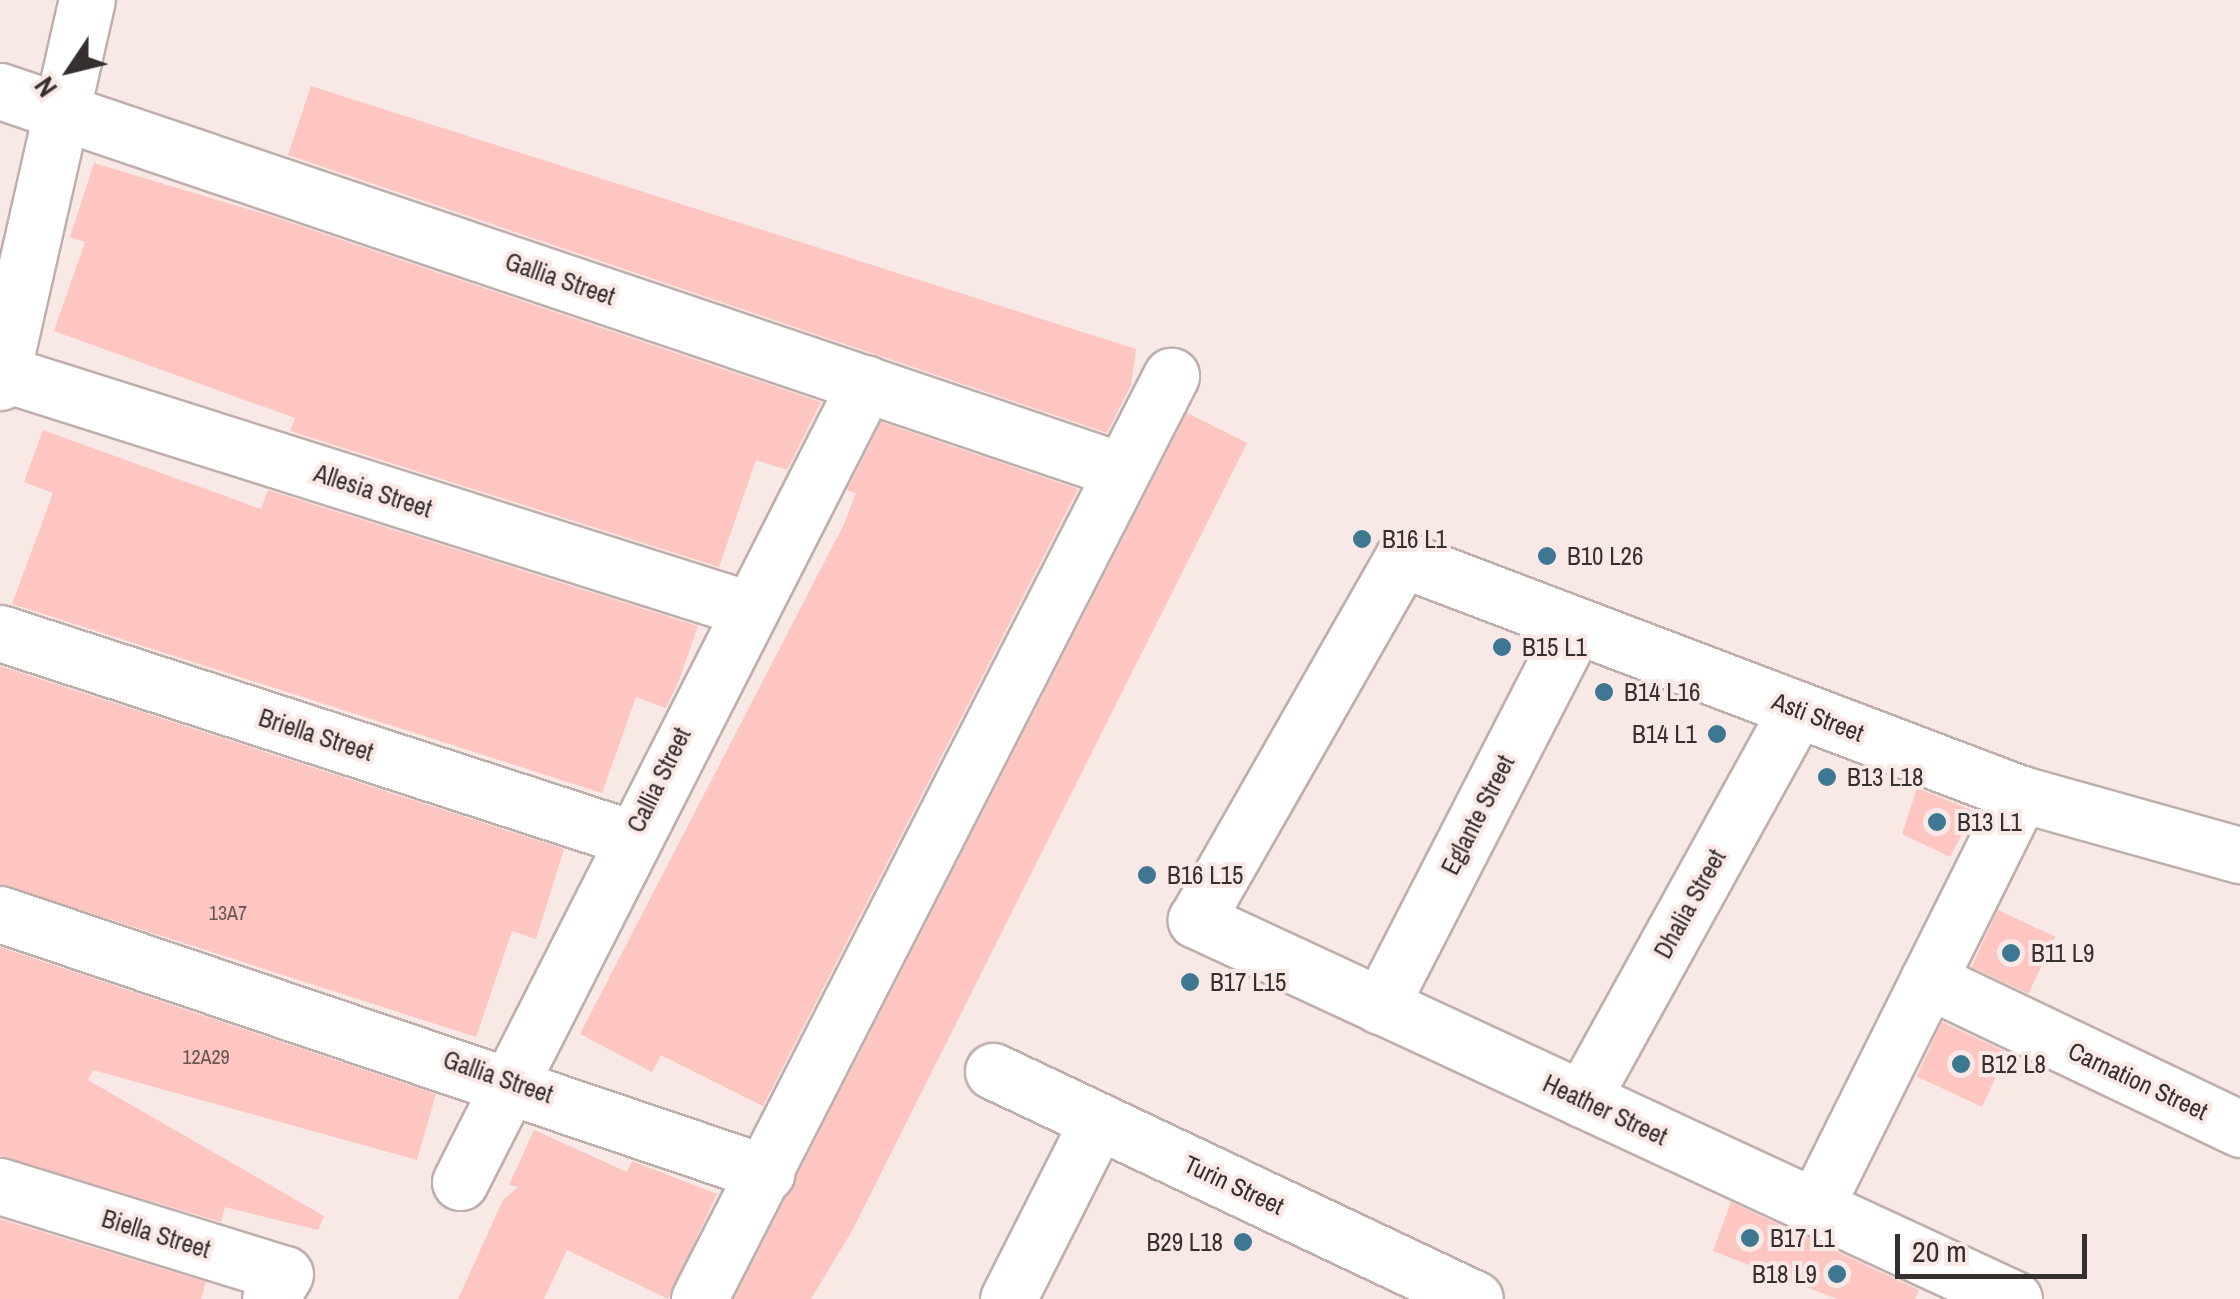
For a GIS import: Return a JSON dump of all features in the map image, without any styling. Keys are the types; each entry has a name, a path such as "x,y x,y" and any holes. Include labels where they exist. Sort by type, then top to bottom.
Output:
{"street":[{"path":"1,377 87,0"},
{"name":"Gallia Street","path":"0,91 64,109 1120,470"},
{"path":"699,1299 1170,376"},
{"name":"Allesia Street","path":"1,377 745,608"},
{"name":"Callia Street","path":"460,1182 745,608 866,383"},
{"name":"Asti Street","path":"1196,920 1402,559 2021,794 2240,855"},
{"name":"Eglante Street","path":"1380,1006 1576,625"},
{"name":"Briella Street","path":"0,633 631,838"},
{"name":"Dhalia Street","path":"1582,1099 1797,709"},
{"path":"1815,1208 2021,794"},
{"name":"Gallia Street","path":"0,914 513,1081 766,1173"},
{"name":"Heather Street","path":"1196,920 2014,1299"},
{"name":"Carnation Street","path":"1928,980 2240,1129"},
{"name":"Turin Street","path":"993,1071 1475,1299"},
{"path":"1008,1299 1098,1121"},
{"name":"Biella Street","path":"0,1186 284,1274 270,1299"}],"building":[{"path":"311,86 1136,349 1131,385 1107,433 288,155"},
{"path":"94,163 268,215 821,402 787,470 756,460 719,567 290,431 295,418 54,331 85,242 70,237"},
{"path":"1187,413 1247,443 853,1229 811,1299 734,1299"},
{"path":"881,422 1078,489 763,1106 661,1055 652,1072 580,1034 844,524 856,493 847,490"},
{"path":"43,430 261,509 268,490 698,626 666,708 636,697 602,793 12,604 53,493 24,482"},
{"path":"0,666 564,849 536,939 512,931 476,1037 0,884"},
{"name":"B13 L1","path":"1917,788 1974,811 1950,857 1902,834"},
{"name":"B11 L9","path":"1998,910 2055,937 2028,994 1971,967"},
{"path":"0,947 436,1094 417,1160 93,1070 88,1080 324,1216 318,1230 225,1207 221,1222 0,1156"},
{"name":"B12 L8","path":"1942,1022 2007,1052 1982,1107 1917,1076"},
{"path":"534,1130 627,1172 632,1161 717,1194 668,1299 567,1250 544,1299 458,1299 503,1200 518,1187 509,1185"},
{"path":"1731,1202 1919,1290 1915,1299 1837,1299 1713,1251"},
{"path":"0,1219 206,1282 201,1299 0,1299"}],"place":[{"name":"B16 L1","path":"1362,539"},
{"name":"B10 L26","path":"1547,556"},
{"name":"B15 L1","path":"1502,647"},
{"name":"B14 L16","path":"1604,692"},
{"name":"B14 L1","path":"1717,734"},
{"name":"B13 L18","path":"1827,777"},
{"name":"B13 L1","path":"1937,822"},
{"name":"B16 L15","path":"1147,875"},
{"name":"B11 L9","path":"2011,953"},
{"name":"B17 L15","path":"1190,982"},
{"name":"B12 L8","path":"1961,1064"},
{"name":"B17 L1","path":"1750,1238"},
{"name":"B29 L18","path":"1243,1242"},
{"name":"B18 L9","path":"1837,1274"}]}
